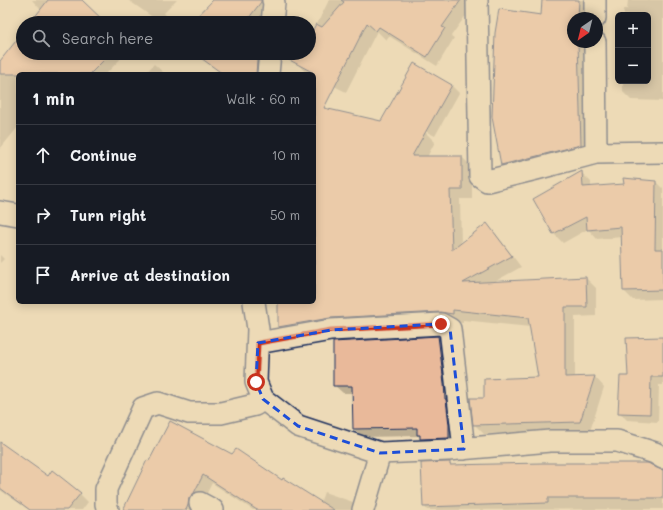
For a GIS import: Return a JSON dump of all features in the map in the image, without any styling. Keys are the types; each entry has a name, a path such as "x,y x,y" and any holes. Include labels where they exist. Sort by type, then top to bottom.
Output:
{"street":[{"path":"273,0 273,16"},
{"path":"477,0 480,176 487,181 596,153 663,152"},
{"path":"595,0 595,12"},
{"path":"595,48 596,153"},
{"path":"268,72 269,60"},
{"path":"0,212 16,215"},
{"path":"254,304 258,329 256,382 263,399 298,426 380,453 464,449 550,441 617,441 655,453 663,458"},
{"path":"258,343 331,330 441,324 450,329 464,449"},
{"path":"108,510 106,504 106,490 143,408 158,403 189,412 220,413 255,405 263,399"},
{"path":"363,510 380,453"}],"highlighted area":[{"path":"441,324 450,329 464,449 380,453 298,426 263,399 256,382 258,343 331,330"}],"building":[{"path":"48,0 82,0 99,16 35,16"},
{"path":"213,0 261,0 250,16 198,16"},
{"path":"341,0 461,0 442,27 445,28 427,57 379,27 376,31 367,23 324,108 381,121 414,63 452,85 412,156 462,156 462,190 450,190 452,250 487,223 512,256 463,283 586,277 587,307 565,307 565,377 595,376 580,422 473,425 470,398 484,398 484,379 538,377 528,318 453,310 453,314 440,312 330,318 278,327 278,304 316,304 316,72 312,72 290,60 316,60 316,24 322,27 344,2"},
{"path":"542,0 579,0 578,12 567,12 567,48 578,48 581,145 501,165 492,117 495,33 499,9 541,15"},
{"path":"16,41 16,60 104,60 92,72 16,72 16,74 0,74 0,61"},
{"path":"204,60 257,61 256,72 220,72"},
{"path":"582,171 583,187 624,184 623,178 656,181 655,249 663,249 663,290 623,291 621,227 587,230 586,217 553,234 533,199"},
{"path":"438,336 449,425 449,438 420,439 420,435 417,435 417,428 353,429 352,386 333,386 333,342"},
{"path":"663,337 663,377 651,377 650,414 618,413 620,376 628,376 626,338"},
{"path":"170,421 232,454 236,449 282,480 283,478 334,510 257,510 203,475 194,493 189,498 186,510 123,510 147,460 149,461"},
{"path":"0,442 48,476 52,470 81,493 67,510 30,510 0,488"},
{"path":"450,462 450,465 648,463 663,470 663,498 548,498 548,503 423,507 421,463"}],"route":[{"path":"256,382 258,343 331,330 441,324"}]}
